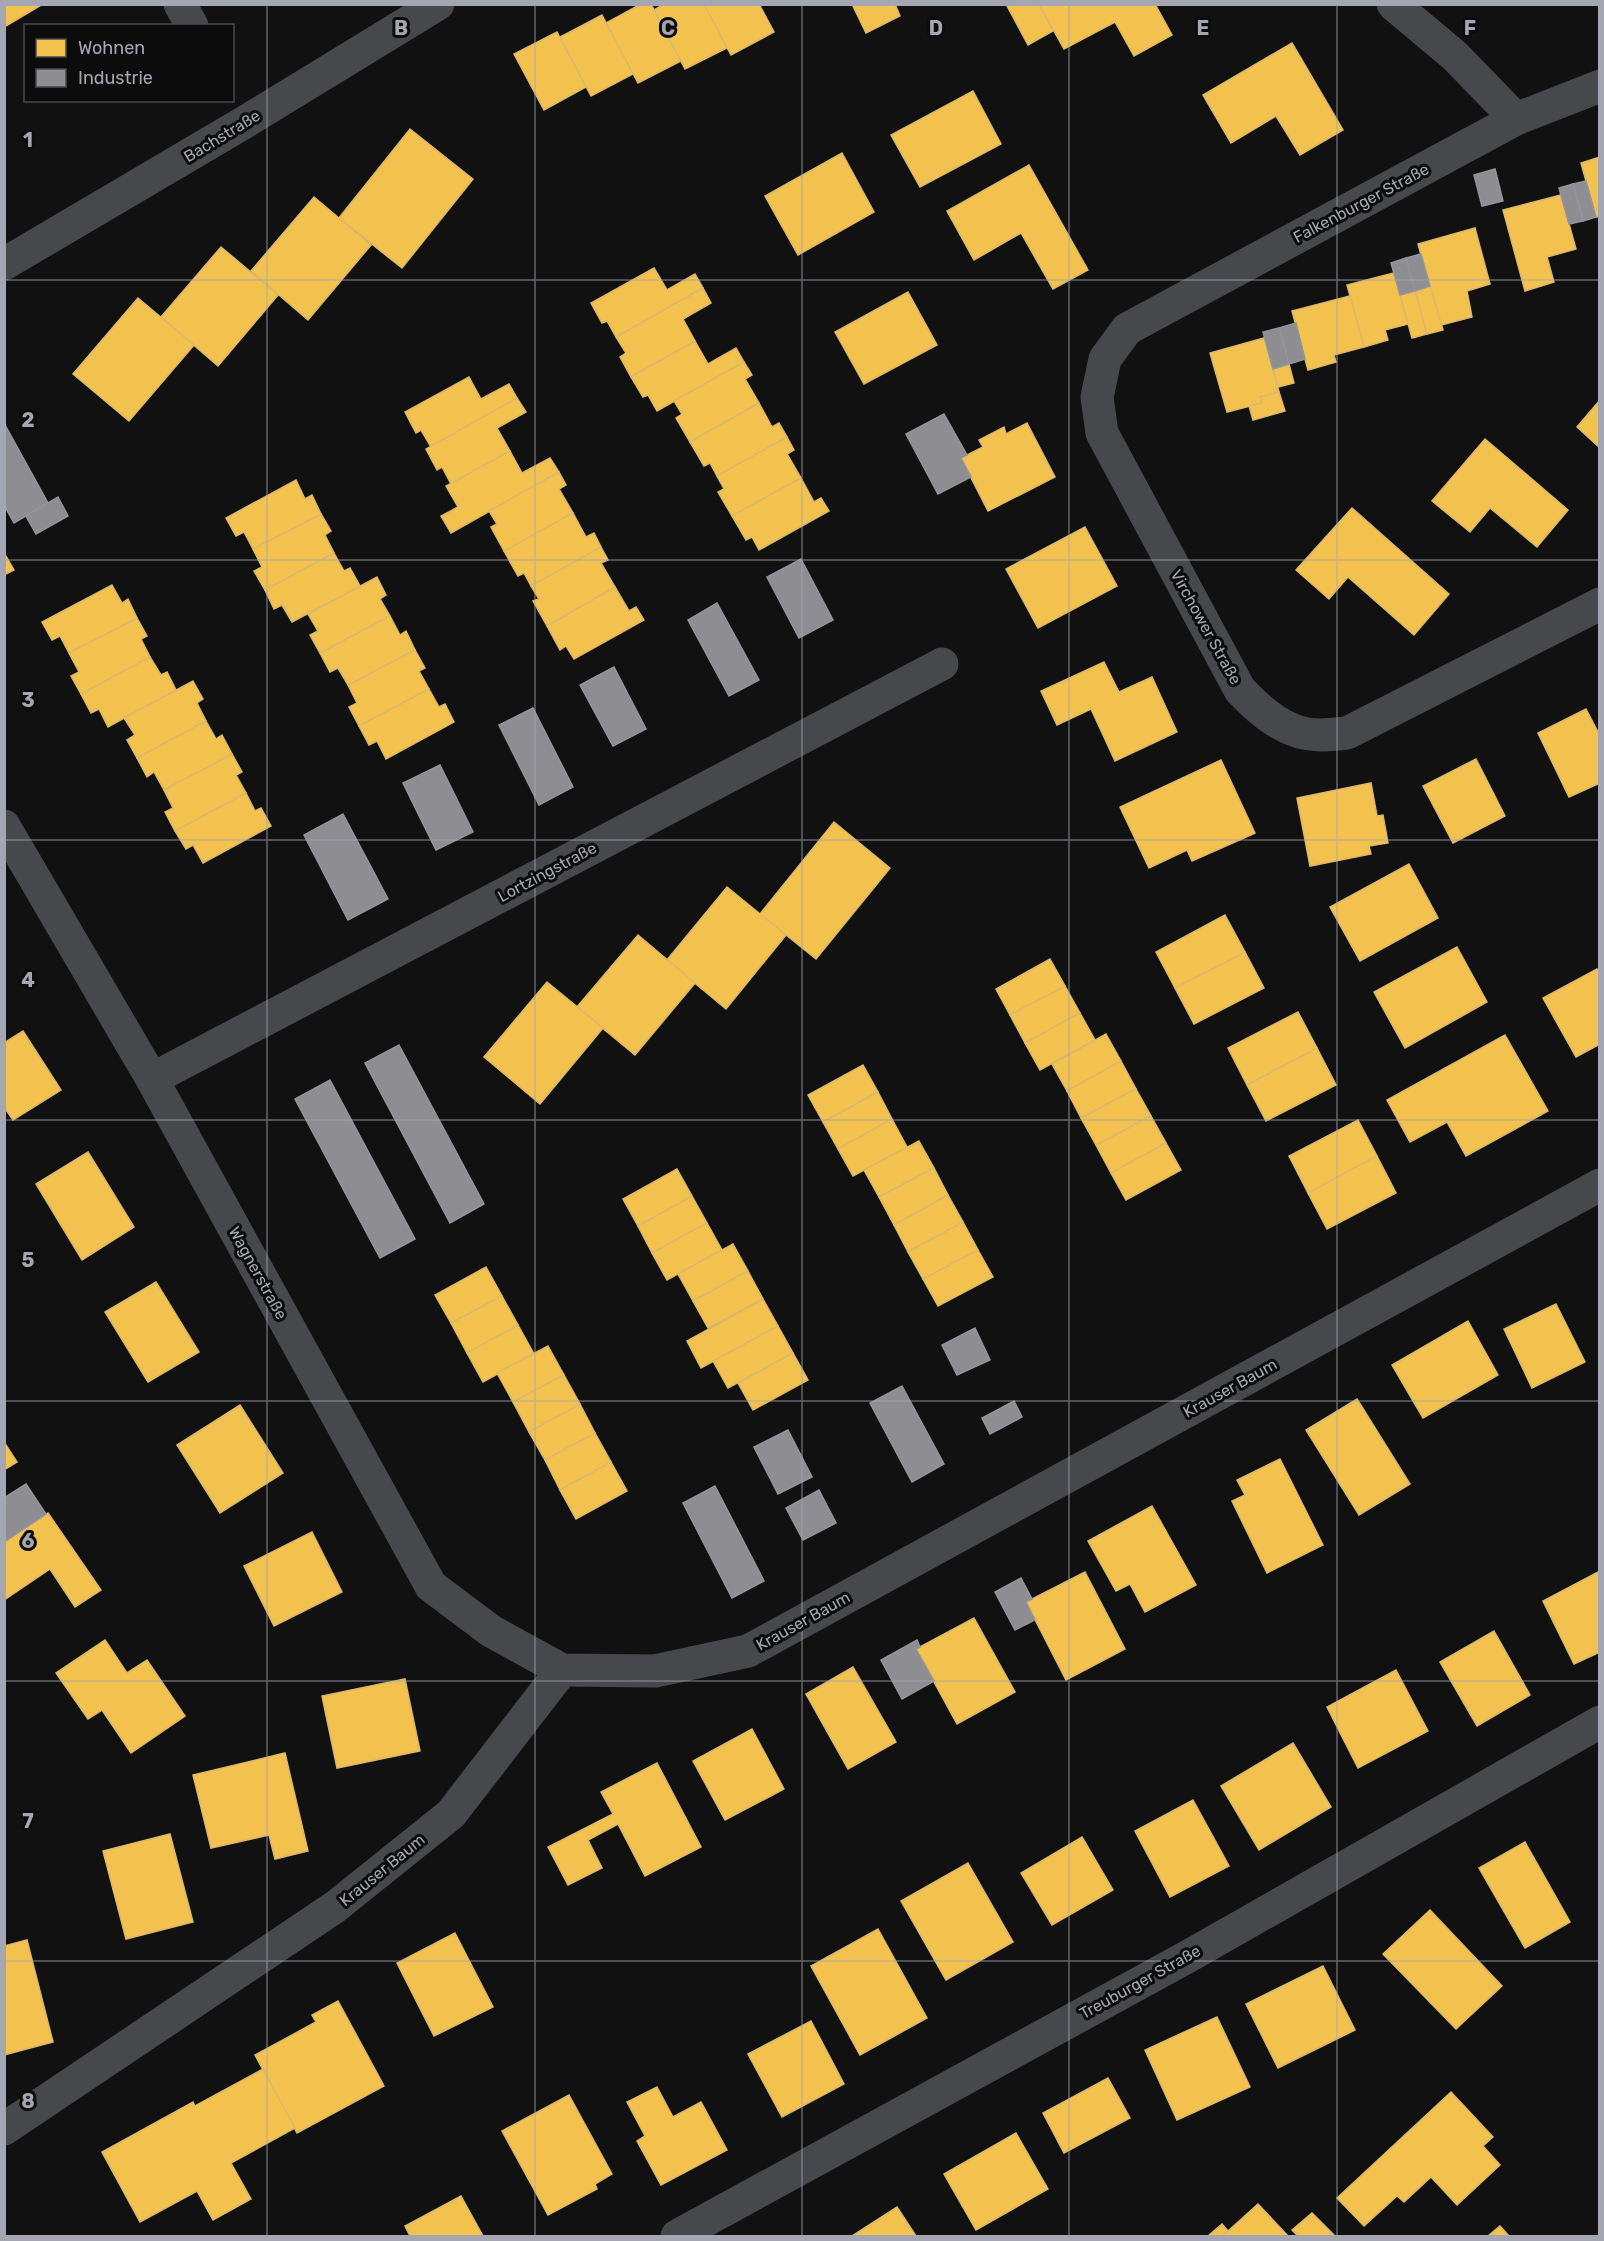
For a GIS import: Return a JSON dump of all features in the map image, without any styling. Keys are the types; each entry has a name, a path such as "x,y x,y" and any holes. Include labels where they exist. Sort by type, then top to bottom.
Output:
{"street":[{"path":"180,4 191,24"},
{"name":"Bachstraße","path":"4,264 239,111 438,4"},
{"path":"1393,4 1455,56 1516,119"},
{"name":"Falkenburger Straße","path":"1128,329 1516,119 1599,86"},
{"name":"Virchower Straße","path":"1128,329 1105,359 1097,397 1102,433 1240,690 1261,712 1289,729 1317,735 1347,733 1599,604"},
{"name":"Lortzingstraße","path":"152,1079 942,664"},
{"name":"Wagnerstraße","path":"4,826 152,1079 431,1586 491,1631 562,1670"},
{"name":"Krauser Baum","path":"4,2129 335,1907 451,1814 562,1670 654,1671 748,1651 1599,1185"},
{"name":"Treuburger Straße","path":"677,2236 1187,1957 1599,1722"}],"building: Wohnen":[{"path":"4,4 43,4 6,26"},
{"path":"641,4 651,4 681,61 638,83 606,23"},
{"path":"664,4 704,4 727,48 685,69 654,10"},
{"path":"704,4 759,4 774,32 731,55"},
{"path":"852,4 895,4 900,16 866,33"},
{"path":"1006,4 1044,4 1040,6 1053,31 1028,45"},
{"path":"1044,4 1155,4 1172,35 1134,56 1115,22 1064,49 1040,6"},
{"path":"602,15 633,74 591,96 560,37"},
{"path":"557,32 586,87 544,110 514,54"},
{"path":"1292,43 1343,130 1300,155 1276,116 1231,143 1203,95"},
{"path":"973,91 1001,144 920,187 891,135"},
{"path":"410,129 473,179 402,268 339,218"},
{"path":"842,153 874,212 798,255 765,196"},
{"path":"1600,157 1600,216 1596,217 1581,163"},
{"path":"1029,165 1088,270 1053,289 1021,233 974,260 947,211"},
{"path":"1561,195 1576,249 1547,257 1554,282 1525,291 1503,210"},
{"path":"314,197 371,245 308,320 251,271"},
{"path":"1475,228 1490,284 1467,291 1472,317 1441,325 1418,244"},
{"path":"221,247 278,295 218,366 161,317"},
{"path":"654,268 667,290 695,274 703,288 616,337 607,321 602,323 591,303"},
{"path":"1394,273 1408,324 1385,330 1388,340 1364,347 1347,285"},
{"path":"1430,286 1443,330 1427,334 1415,291"},
{"path":"703,288 711,303 683,319 695,341 631,377 620,357 626,353 616,337"},
{"path":"1415,291 1427,334 1412,338 1400,295"},
{"path":"908,292 937,345 864,384 835,332"},
{"path":"1350,296 1364,347 1334,355 1336,362 1308,370 1292,311"},
{"path":"138,298 194,345 129,421 73,374"},
{"path":"1264,338 1279,392 1260,397 1262,403 1227,412 1210,353"},
{"path":"695,341 708,364 736,348 744,362 657,411 648,395 643,397 631,377"},
{"path":"744,362 752,375 745,379 759,403 690,442 676,418 682,414 674,401"},
{"path":"1289,364 1294,383 1278,387 1273,369"},
{"path":"469,377 481,399 509,384 517,398 431,447 421,430 416,433 405,412"},
{"path":"1279,392 1285,411 1253,420 1249,406 1262,403 1260,397"},
{"path":"517,398 526,412 497,428 510,451 451,484 442,467 437,470 426,449"},
{"path":"1600,400 1600,448 1577,427"},
{"path":"759,403 772,427 779,423 787,437 717,476 710,463 704,466 690,442"},
{"path":"1027,423 1055,477 988,511 961,458 983,447 979,440 1004,427 1006,434"},
{"path":"787,437 794,450 787,454 801,478 732,516 718,492 724,489 717,476"},
{"path":"1485,439 1568,510 1537,547 1490,508 1470,532 1432,501"},
{"path":"510,451 522,473 550,458 559,472 451,533 441,516 458,507 446,486"},
{"path":"559,472 566,485 559,489 573,513 504,551 491,527 497,524 489,511"},
{"path":"801,478 814,502 821,498 829,511 759,550 752,537 746,540 732,516"},
{"path":"296,480 305,499 312,495 321,514 253,549 244,532 236,536 226,518"},
{"path":"1352,508 1449,594 1414,635 1348,577 1329,599 1296,570"},
{"path":"573,513 586,537 594,533 601,547 531,586 524,573 518,576 504,551"},
{"path":"321,514 331,531 325,535 334,553 265,590 254,571 262,567 253,549"},
{"path":"1085,527 1117,586 1038,628 1006,569"},
{"path":"601,547 608,560 601,563 615,587 547,626 533,601 539,599 531,586"},
{"path":"4,553 14,570 4,575"},
{"path":"334,553 344,571 350,568 360,586 292,622 282,605 274,609 265,590"},
{"path":"377,577 386,595 380,599 390,616 320,653 310,635 318,631 308,614"},
{"path":"112,585 122,603 128,599 137,618 69,653 60,636 52,640 42,622"},
{"path":"615,587 629,611 636,607 644,620 574,659 566,646 560,650 547,626"},
{"path":"390,616 400,635 406,631 415,650 348,685 338,668 330,672 320,653"},
{"path":"137,618 147,636 141,639 150,657 81,694 71,676 79,672 69,653"},
{"path":"415,650 425,668 419,671 429,689 359,726 349,707 357,703 348,685"},
{"path":"150,657 161,675 167,672 176,690 108,727 99,709 91,713 81,694"},
{"path":"1104,662 1119,692 1152,677 1177,732 1115,761 1091,709 1057,725 1041,691"},
{"path":"193,681 203,699 197,703 206,721 137,758 127,740 135,735 124,718"},
{"path":"429,689 439,707 445,704 454,722 386,759 377,741 369,745 359,726"},
{"path":"1586,709 1600,736 1600,783 1569,797 1538,733"},
{"path":"206,721 216,739 222,735 232,754 164,790 154,772 147,777 137,758"},
{"path":"232,754 242,772 236,775 246,793 175,831 165,812 173,808 164,790"},
{"path":"1476,759 1505,816 1453,843 1423,786"},
{"path":"1221,760 1255,833 1192,861 1187,850 1149,868 1120,807"},
{"path":"1371,783 1377,816 1383,815 1388,843 1369,846 1371,854 1310,866 1297,798"},
{"path":"246,793 255,811 261,808 271,826 203,863 193,845 186,849 175,831"},
{"path":"834,822 890,868 816,959 760,914"},
{"path":"1409,864 1438,918 1360,961 1330,907"},
{"path":"727,887 786,935 726,1009 667,960"},
{"path":"1225,915 1245,952 1175,988 1156,952"},
{"path":"638,935 695,983 635,1055 577,1007"},
{"path":"1457,947 1487,1002 1405,1048 1374,992"},
{"path":"1245,952 1264,988 1194,1024 1175,988"},
{"path":"1050,959 1065,986 1010,1015 996,989"},
{"path":"1597,969 1600,974 1600,1044 1576,1057 1543,998"},
{"path":"547,982 603,1028 540,1104 484,1057"},
{"path":"1065,986 1080,1013 1025,1043 1010,1015"},
{"path":"1298,1012 1317,1048 1247,1085 1228,1048"},
{"path":"1080,1013 1095,1040 1040,1070 1025,1043"},
{"path":"23,1031 61,1090 13,1120 4,1107 4,1043"},
{"path":"1106,1034 1121,1061 1067,1091 1052,1064"},
{"path":"1505,1035 1548,1111 1466,1156 1447,1122 1410,1142 1387,1100"},
{"path":"1317,1048 1336,1085 1266,1121 1247,1085"},
{"path":"1121,1061 1136,1089 1081,1118 1067,1091"},
{"path":"863,1065 878,1092 823,1122 808,1095"},
{"path":"1136,1089 1151,1116 1096,1145 1081,1118"},
{"path":"878,1092 892,1119 838,1149 823,1122"},
{"path":"1151,1116 1166,1143 1111,1173 1096,1145"},
{"path":"892,1119 907,1147 853,1176 838,1149"},
{"path":"1358,1120 1377,1156 1308,1193 1289,1156"},
{"path":"919,1141 934,1168 879,1197 864,1170"},
{"path":"1166,1143 1181,1170 1126,1200 1111,1173"},
{"path":"88,1152 134,1227 82,1260 36,1184"},
{"path":"1377,1156 1396,1193 1327,1229 1308,1193"},
{"path":"934,1168 948,1195 894,1225 879,1197"},
{"path":"677,1169 692,1196 638,1226 623,1199"},
{"path":"948,1195 963,1222 908,1252 894,1225"},
{"path":"692,1196 707,1223 652,1253 638,1226"},
{"path":"963,1222 978,1250 923,1279 908,1252"},
{"path":"707,1223 722,1250 667,1280 652,1253"},
{"path":"733,1244 748,1271 693,1301 678,1274"},
{"path":"978,1250 993,1277 938,1306 923,1279"},
{"path":"486,1267 502,1296 451,1323 435,1295"},
{"path":"748,1271 763,1299 708,1328 693,1301"},
{"path":"156,1282 199,1352 148,1382 105,1312"},
{"path":"502,1296 518,1325 467,1353 451,1323"},
{"path":"763,1299 778,1326 701,1368 687,1341"},
{"path":"1556,1304 1585,1362 1532,1388 1504,1329"},
{"path":"1468,1321 1498,1375 1423,1418 1392,1365"},
{"path":"518,1325 534,1354 483,1382 467,1353"},
{"path":"778,1326 793,1353 728,1388 713,1361"},
{"path":"548,1346 564,1375 513,1402 497,1373"},
{"path":"793,1353 808,1380 753,1410 738,1383"},
{"path":"564,1375 580,1404 529,1432 513,1402"},
{"path":"1357,1399 1410,1484 1359,1515 1306,1430"},
{"path":"580,1404 595,1433 545,1460 529,1432"},
{"path":"240,1405 283,1473 220,1513 177,1445"},
{"path":"595,1433 611,1462 560,1490 545,1460"},
{"path":"4,1442 17,1462 4,1470"},
{"path":"1280,1459 1323,1545 1267,1573 1232,1501 1245,1495 1237,1480"},
{"path":"611,1462 627,1491 576,1519 560,1490"},
{"path":"1152,1506 1196,1585 1145,1612 1130,1584 1116,1591 1088,1541"},
{"path":"48,1513 101,1590 75,1607 50,1569 4,1600 4,1542"},
{"path":"312,1532 342,1592 274,1626 244,1566"},
{"path":"1600,1571 1600,1652 1574,1664 1543,1601"},
{"path":"1085,1572 1125,1649 1066,1680 1026,1602"},
{"path":"974,1618 1015,1692 957,1724 916,1649"},
{"path":"1494,1631 1530,1695 1477,1726 1440,1662"},
{"path":"105,1640 127,1673 147,1660 185,1716 131,1753 102,1710 88,1719 56,1673"},
{"path":"853,1667 896,1742 848,1769 806,1694"},
{"path":"1396,1670 1428,1731 1358,1768 1327,1707"},
{"path":"405,1679 420,1751 337,1768 322,1696"},
{"path":"752,1729 784,1789 725,1820 693,1761"},
{"path":"1293,1743 1331,1807 1259,1850 1221,1786"},
{"path":"285,1753 308,1851 275,1859 269,1835 211,1848 193,1775"},
{"path":"657,1763 701,1847 645,1876 618,1824 588,1840 602,1868 568,1885 548,1847 613,1814 601,1792"},
{"path":"1193,1800 1229,1866 1170,1897 1135,1831"},
{"path":"170,1834 193,1922 126,1939 103,1851"},
{"path":"1082,1837 1113,1890 1052,1925 1021,1873"},
{"path":"1525,1842 1570,1922 1525,1948 1479,1868"},
{"path":"968,1863 1013,1942 946,1980 901,1901"},
{"path":"1430,1910 1502,1986 1456,2029 1383,1954"},
{"path":"878,1929 927,2018 860,2055 811,1966"},
{"path":"455,1933 493,2007 434,2036 397,1963"},
{"path":"27,1940 53,2042 4,2055 4,1946"},
{"path":"1323,1966 1355,2030 1278,2068 1246,2004"},
{"path":"338,2001 384,2086 297,2133 255,2055 316,2022 312,2015"},
{"path":"1217,2017 1250,2087 1177,2120 1145,2050"},
{"path":"811,2021 844,2084 782,2117 748,2054"},
{"path":"263,2069 295,2128 231,2163 251,2199 213,2220 197,2191 140,2222 102,2152 193,2102 195,2106"},
{"path":"1108,2078 1130,2118 1064,2153 1043,2113"},
{"path":"657,2087 673,2117 701,2102 727,2150 661,2185 637,2141 645,2136 627,2102"},
{"path":"1451,2092 1493,2137 1483,2146 1500,2165 1457,2205 1431,2177 1404,2202 1397,2196 1364,2226 1337,2198"},
{"path":"569,2095 612,2174 595,2184 597,2189 548,2215 502,2131"},
{"path":"1016,2133 1048,2189 976,2230 944,2174"},
{"path":"461,2196 483,2236 410,2236 405,2226"},
{"path":"1258,2204 1288,2236 1222,2236 1228,2231"},
{"path":"897,2207 916,2236 852,2236"},
{"path":"1312,2213 1335,2236 1298,2236 1292,2230"},
{"path":"1222,2224 1228,2231 1222,2236 1208,2236"},
{"path":"1500,2226 1509,2236 1488,2236"}],"building: Industrie":[{"path":"1495,169 1503,201 1482,206 1474,175"},
{"path":"1586,181 1596,217 1583,221 1573,184"},
{"path":"1573,184 1583,221 1569,224 1559,188"},
{"path":"1421,254 1430,286 1415,291 1406,258"},
{"path":"1406,258 1415,291 1400,295 1391,263"},
{"path":"1296,323 1305,359 1289,364 1279,328"},
{"path":"1279,328 1289,364 1273,369 1263,332"},
{"path":"944,414 967,455 961,458 971,477 938,494 906,434"},
{"path":"4,423 48,503 14,523 4,505"},
{"path":"58,497 68,516 36,534 26,516"},
{"path":"801,559 833,620 799,638 767,577"},
{"path":"717,603 759,680 729,696 688,620"},
{"path":"614,667 646,729 613,746 580,685"},
{"path":"533,708 573,787 539,805 499,725"},
{"path":"440,765 473,832 436,850 403,783"},
{"path":"343,814 388,899 348,920 304,835"},
{"path":"399,1045 484,1204 450,1223 365,1063"},
{"path":"330,1080 415,1239 380,1258 295,1099"},
{"path":"975,1328 990,1360 957,1375 942,1345"},
{"path":"902,1386 944,1464 912,1482 870,1403"},
{"path":"1014,1401 1022,1417 990,1434 982,1418"},
{"path":"788,1430 812,1477 778,1494 754,1447"},
{"path":"26,1484 46,1514 4,1542 4,1498"},
{"path":"715,1486 764,1581 732,1598 683,1503"},
{"path":"819,1490 836,1523 803,1540 786,1508"},
{"path":"1021,1578 1032,1599 1026,1602 1035,1620 1015,1630 995,1592"},
{"path":"917,1640 920,1647 916,1649 934,1681 902,1699 881,1660"}]}
